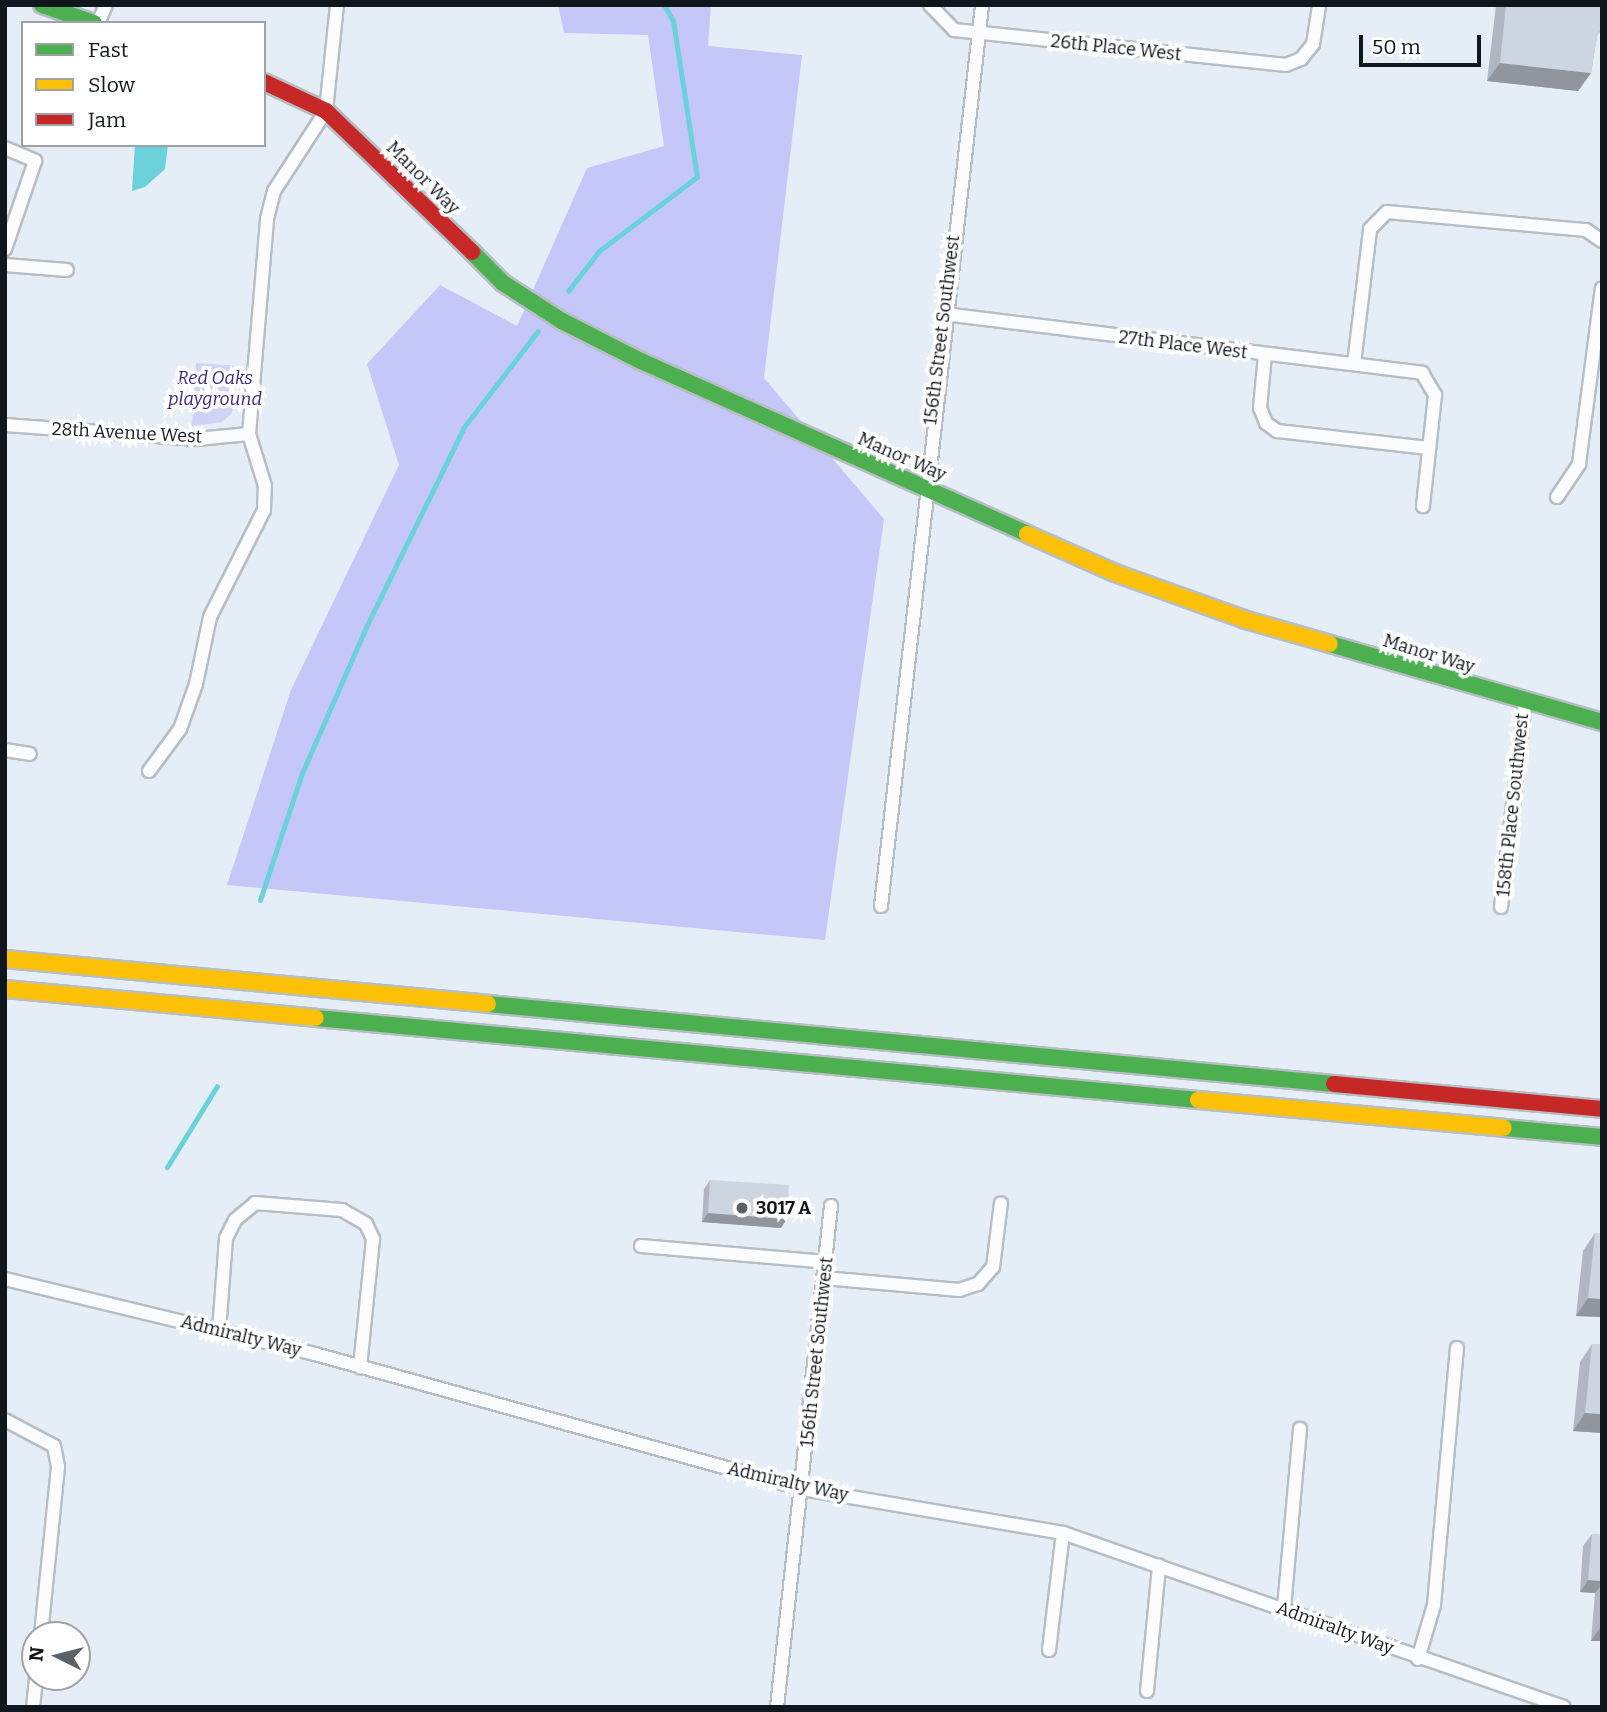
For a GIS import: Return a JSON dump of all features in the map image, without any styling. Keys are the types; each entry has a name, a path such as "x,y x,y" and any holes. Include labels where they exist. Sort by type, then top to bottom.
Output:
{"main road":[{"path":"42,5 90,21"},
{"name":"Manor Way","path":"266,83 326,110 503,283 562,321 1115,573 1204,607 1525,702 1602,722"},
{"path":"5,959 1602,1110"},
{"path":"5,989 1602,1137"}],"street":[{"path":"97,21 106,5"},
{"path":"149,771 180,729 196,684 209,617 264,510 265,486 249,434 267,219 274,191 326,110 337,5"},
{"name":"26th Place West","path":"930,5 954,30 1286,65 1308,52 1316,37 1319,5"},
{"name":"156th Street Southwest","path":"881,906 924,488 982,5"},
{"path":"5,148 35,161 5,249"},
{"path":"1354,364 1370,229 1387,212 1586,230 1602,241"},
{"path":"5,265 67,270"},
{"path":"1557,498 1579,464 1602,288"},
{"name":"27th Place West","path":"944,314 1422,373 1435,395 1429,448"},
{"path":"1265,355 1260,408 1266,423 1277,431 1429,448 1423,506"},
{"name":"28th Avenue West","path":"5,425 197,439 249,434"},
{"name":"158th Place Southwest","path":"1501,907 1525,702"},
{"path":"5,750 30,754"},
{"path":"219,1331 226,1238 235,1220 255,1203 342,1210 366,1224 373,1239 360,1367"},
{"path":"824,1278 959,1290 978,1284 993,1268 1001,1203"},
{"name":"156th Street Southwest","path":"777,1707 803,1489 831,1206"},
{"path":"641,1246 826,1262"},
{"name":"Admiralty Way","path":"5,1279 360,1367 803,1489 1063,1533 1284,1608 1515,1693 1564,1707"},
{"path":"1419,1658 1434,1605 1457,1348"},
{"path":"5,1420 23,1425 54,1446 58,1467 42,1621"},
{"path":"1284,1608 1300,1429"},
{"path":"1049,1650 1063,1533"},
{"path":"1147,1691 1159,1566"},
{"path":"1514,1707 1515,1693"}],"green space":[{"name":"Red Oaks playground","path":"196,363 239,366 232,413 222,422 192,426"}],"shaded area":[{"path":"558,5 711,5 708,46 802,55 764,378 884,519 825,940 227,885 291,690 399,465 367,364 440,285 517,326 587,168 664,146 648,35 564,33"},
{"path":"135,147 168,147 165,169 145,187 132,191"}],"building":[{"path":"1506,5 1602,5 1602,27 1597,36 1591,73 1500,63"},
{"name":"3017 A","path":"710,1180 789,1185 787,1219 708,1213"},
{"path":"1595,1233 1602,1233 1602,1299 1588,1298"},
{"path":"1592,1344 1602,1344 1602,1414 1585,1413"},
{"path":"1592,1534 1602,1535 1602,1581 1588,1580"}],"waterway":[{"path":"568,291 599,251 697,177 673,21 664,5"},
{"path":"260,900 302,773 367,625 464,427 538,331"},
{"path":"167,1167 217,1086"}],"traffic: fast":[{"path":"42,5 88,21"},
{"path":"472,252 503,283 562,321 641,361 1027,534"},
{"path":"1330,644 1602,722"},
{"path":"488,1004 1334,1084"},
{"path":"316,1018 1198,1100"},
{"path":"1504,1128 1602,1137"}],"traffic: slow":[{"path":"1027,534 1115,573 1246,620 1330,644"},
{"path":"5,959 488,1004"},
{"path":"5,989 316,1018"},
{"path":"1198,1100 1504,1128"}],"traffic: jam":[{"path":"266,83 326,111 472,252"},
{"path":"1334,1084 1602,1109"}],"place":[{"name":"3017 A","path":"742,1208"}]}
